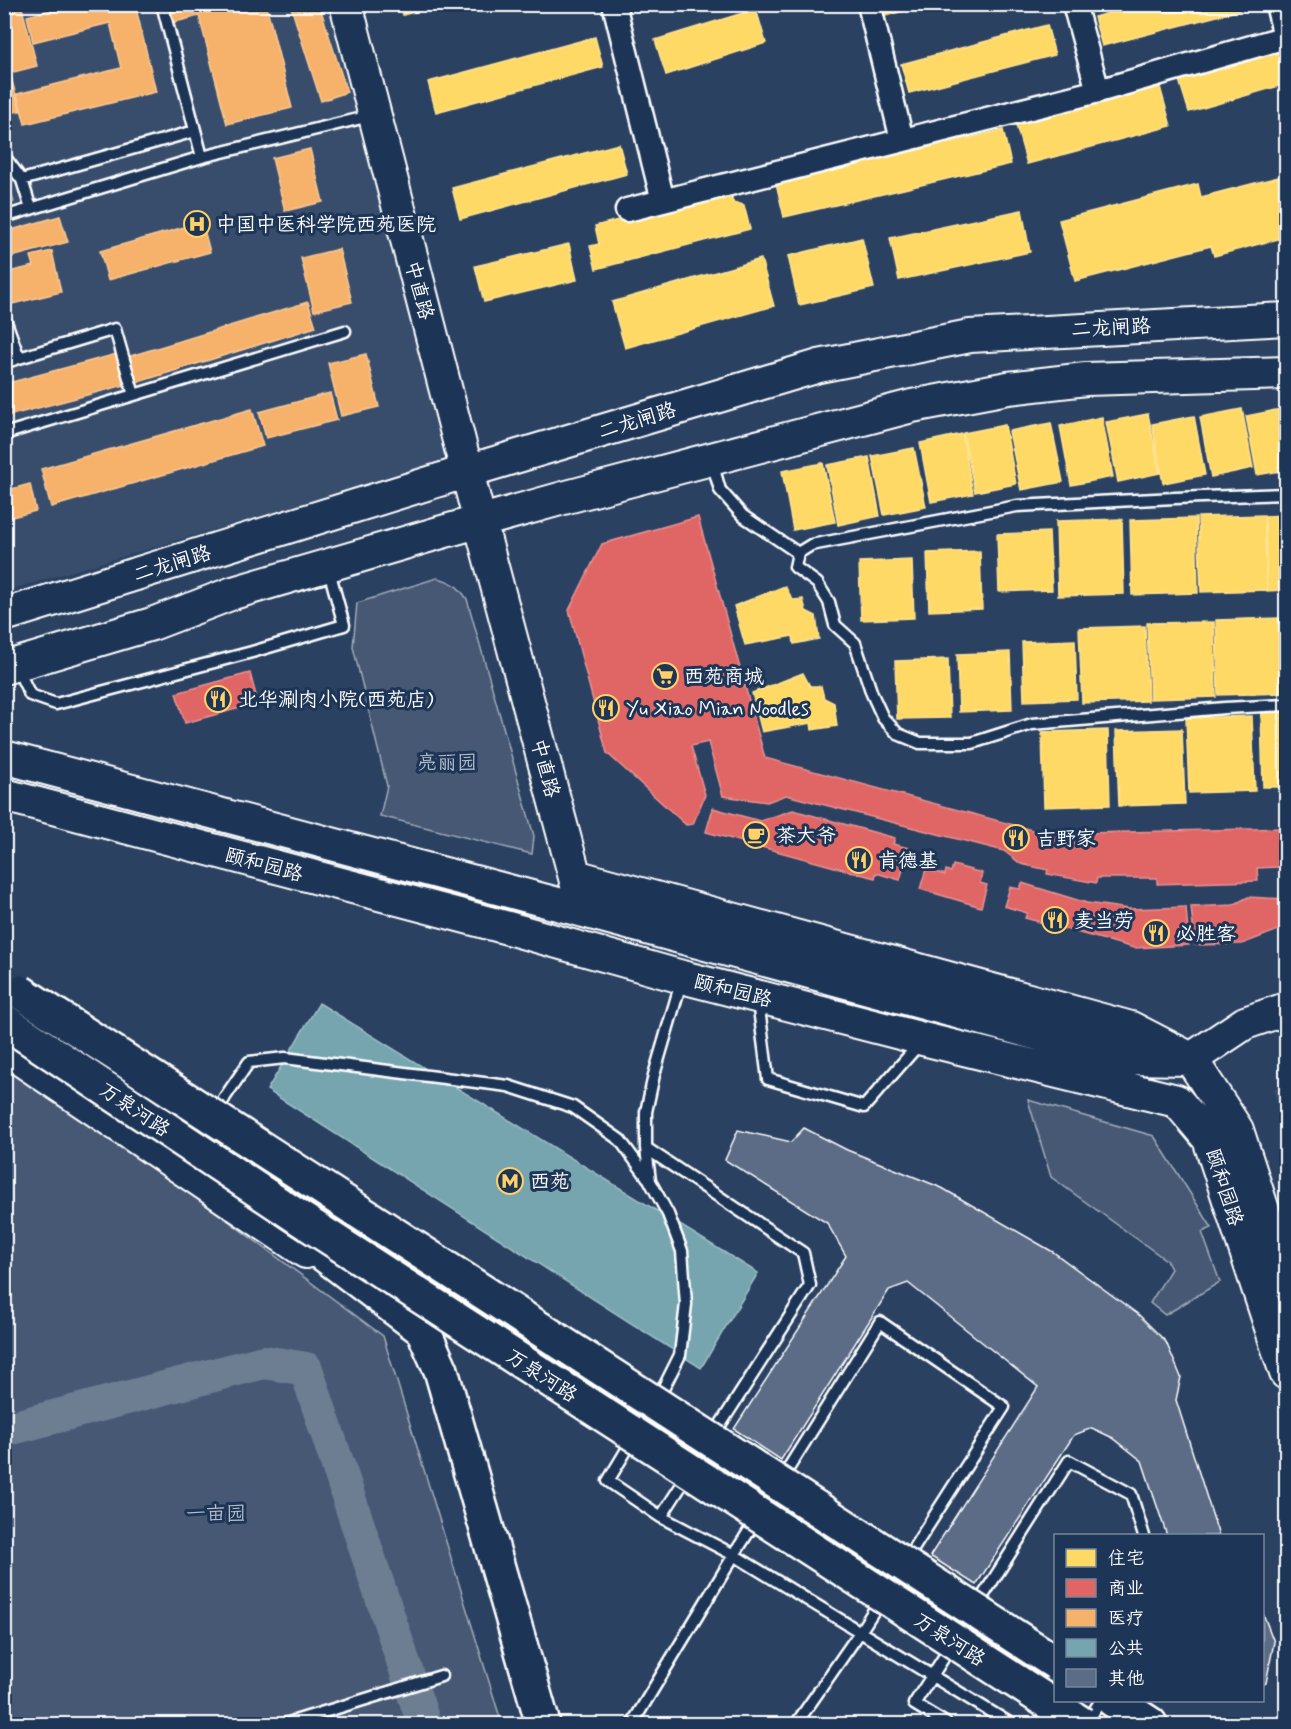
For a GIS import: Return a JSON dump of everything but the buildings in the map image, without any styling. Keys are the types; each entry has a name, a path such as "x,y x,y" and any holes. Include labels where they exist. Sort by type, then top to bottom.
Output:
{"highway":[{"name":"万泉河路","path":"4,978 20,992 1054,1663"},
{"name":"万泉河路","path":"6,1044 301,1219 1084,1725"},
{"path":"301,1219 318,1250 423,1330 441,1370 543,1725"},
{"path":"1115,1702 1150,1725"}],"main road":[{"name":"中直路","path":"346,4 480,522 584,911"},
{"name":"二龙闸路","path":"4,615 468,471 819,366 970,336 1287,319"},
{"path":"10,666 152,624 233,593 711,458 912,406 1008,388 1086,379 1287,373"},
{"name":"颐和园路","path":"4,757 1127,1058 1191,1059"},
{"name":"颐和园路","path":"4,795 508,928 682,977 1177,1101 1209,1139 1287,1373"},
{"name":"颐和园路","path":"575,876 1131,1028 1191,1059 1237,1130 1287,1281"},
{"path":"1177,1101 1191,1059 1245,1023 1287,1009"},
{"path":"6,1044 185,1171 306,1252"}],"street":[{"path":"614,4 663,201"},
{"path":"869,4 902,140"},
{"path":"1074,4 1098,91"},
{"path":"627,210 1098,91 1286,37 1277,4"}],"lane":[{"path":"162,4 202,157"},
{"path":"4,217 202,157 375,115"},
{"path":"22,180 195,130"},
{"path":"4,156 22,180 31,209"},
{"path":"4,316 19,358"},
{"path":"4,363 116,329 134,395"},
{"path":"4,434 345,331"},
{"path":"711,458 720,490 743,516 798,553"},
{"path":"1287,494 1017,506 811,544 798,553 795,567 817,583 829,602 835,625 855,643 872,694 884,718 898,734 920,742 972,743 1032,724 1287,705"},
{"path":"10,666 30,695 56,704 344,625 327,566"},
{"path":"650,1181 646,1148 646,1112 654,1075 682,977"},
{"path":"757,995 768,1079 864,1107 923,1039"},
{"path":"185,1171 225,1097 249,1062 285,1058 508,1086 573,1107 620,1140 650,1181 668,1215 682,1251 686,1304 680,1355 663,1389 608,1481 661,1517 734,1555 1011,1725"},
{"path":"646,1148 803,1253 810,1285 661,1517"},
{"path":"633,1725 734,1555 880,1322 1004,1407 860,1632 796,1725"},
{"path":"947,1725 914,1704 1069,1461 1131,1494 1143,1534"},
{"path":"285,1725 441,1676"},
{"path":"1084,1725 1100,1702"}],"shaded area":[{"name":"中国中医科学院西苑医院","path":"5,5 331,5 448,444 441,463 5,591"},
{"path":"1286,1085 1286,1134 1273,1089"}],"green space":[{"path":"5,172 14,202 4,204"},
{"name":"亮丽园","path":"437,578 455,585 467,599 534,836 532,854 380,816 387,786 353,647 357,603"},
{"name":"一亩园","path":"4,1054 383,1336 502,1724 5,1724"},
{"path":"1028,1100 1154,1136 1212,1228 1202,1232 1220,1282 1165,1315 1150,1303 1171,1269 1166,1260 1051,1177"}],"waterway":[{"path":"4,1430 264,1362 306,1369 424,1724"}],"place":[{"name":"中国中医科学院西苑医院","path":"197,224"},
{"name":"西苑商城","path":"665,676"},
{"name":"北华涮肉小院(西苑店)","path":"218,699"},
{"name":"Yu Xiao Mian Noodles","path":"606,708"},
{"name":"茶大爷","path":"756,835"},
{"name":"吉野家","path":"1016,838"},
{"name":"肯德基","path":"859,860"},
{"name":"麦当劳","path":"1055,920"},
{"name":"必胜客","path":"1156,933"},
{"name":"西苑","path":"510,1181"}]}
